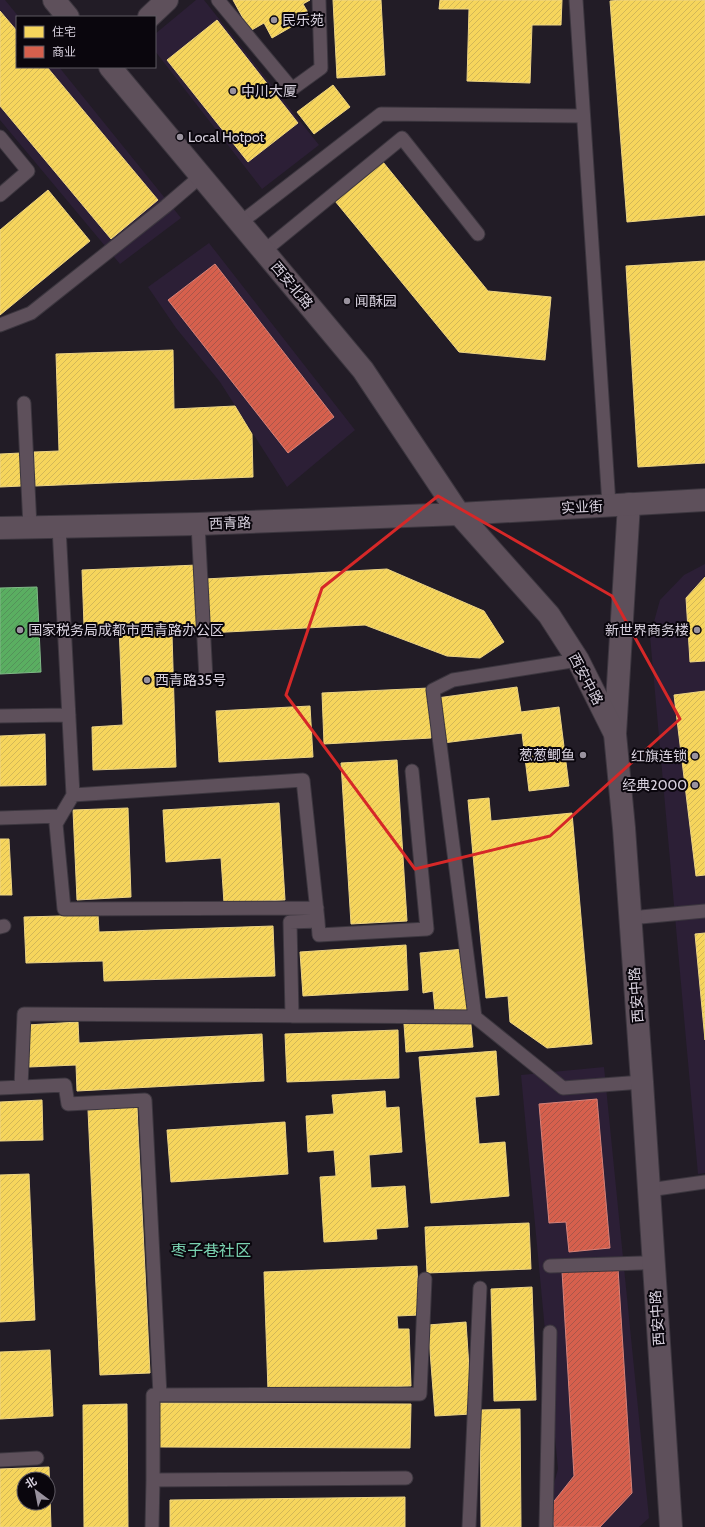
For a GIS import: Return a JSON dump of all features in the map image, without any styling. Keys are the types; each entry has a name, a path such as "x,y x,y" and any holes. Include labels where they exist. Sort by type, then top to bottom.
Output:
{"street":[{"path":"54,0 67,16"},
{"path":"150,16 167,0"},
{"name":"西安北路","path":"111,68 362,370 459,514"},
{"name":"实业街","path":"459,514 705,500"},
{"path":"615,734 619,505"},
{"name":"西青路","path":"0,528 198,524 459,514"},
{"name":"西安中路","path":"459,514 549,615 578,660 615,734 642,1082 671,1527"}],"lane":[{"path":"218,0 292,90 321,68 319,0"},
{"path":"576,0 583,116 619,505"},
{"path":"240,223 381,114 583,116"},
{"path":"0,137 28,171 0,195"},
{"path":"264,251 402,138 478,234"},
{"path":"0,325 32,313 166,206 201,176"},
{"path":"24,403 30,527"},
{"path":"198,524 206,679"},
{"path":"59,527 73,796 56,824 64,909 317,914"},
{"path":"475,1016 433,690 453,680 578,660"},
{"path":"0,716 69,715"},
{"path":"73,796 303,780 319,935 426,929 412,771"},
{"path":"0,818 60,816"},
{"path":"630,918 705,911"},
{"path":"292,1016 290,922 317,914"},
{"path":"21,1087 24,1014 475,1016 563,1088 642,1082"},
{"path":"0,1088 65,1086 68,1104 145,1100 160,1395"},
{"path":"649,1190 705,1182"},
{"path":"550,1266 642,1263"},
{"path":"152,1527 153,1395 420,1394 425,1279"},
{"path":"469,1527 480,1288"},
{"path":"546,1527 550,1332"},
{"path":"0,1460 37,1458"},
{"path":"153,1480 406,1478"}],"highlighted area":[{"path":"438,496 612,596 680,719 550,836 415,869 286,695 322,588"}],"shaded area":[{"path":"0,0 5,0 18,16 16,16 16,68 60,68 181,218 120,264 0,120"},
{"name":"中川大厦","path":"196,0 204,0 319,145 262,189 156,52 156,33"},
{"path":"209,243 355,430 287,487 220,382 176,328 148,287"},
{"path":"705,564 705,1173 698,1174 650,636 660,600 684,575"},
{"path":"604,1067 649,1518 639,1527 542,1527 558,1469 521,1075"}],"building: 住宅":[{"name":"民乐苑","path":"233,0 310,0 303,4 310,16 272,38 264,23 250,31"},
{"path":"333,0 381,0 385,75 337,78"},
{"path":"440,0 562,0 561,25 532,25 530,83 467,81 469,9 439,9"},
{"path":"705,0 705,215 627,222 610,1"},
{"path":"0,11 16,30 16,68 48,68 158,200 111,239 0,106"},
{"name":"中川大厦","path":"217,20 298,123 248,162 167,60"},
{"path":"333,85 350,107 314,134 297,112"},
{"path":"383,162 488,291 551,297 545,360 459,352 335,201"},
{"path":"48,190 90,241 0,315 0,230"},
{"path":"705,261 705,463 638,467 626,266"},
{"path":"173,350 174,409 235,406 252,434 253,477 35,486 34,452 59,451 56,354"},
{"path":"21,453 22,486 0,487 0,454"},
{"name":"西青路35号","path":"197,565 199,632 172,634 176,767 93,770 92,727 123,725 119,625 84,626 82,570"},
{"path":"387,569 484,611 504,642 480,658 447,656 365,625 207,633 205,579"},
{"name":"新世界商务楼","path":"705,577 705,661 690,662 686,598"},
{"path":"517,687 521,712 559,707 569,786 529,791 522,733 443,743 437,698"},
{"path":"429,688 431,738 324,744 322,693"},
{"name":"经典2000","path":"705,691 705,875 696,876 674,695"},
{"path":"310,706 313,757 219,762 216,711"},
{"path":"45,734 46,785 0,786 0,736"},
{"path":"397,760 407,921 351,924 341,763"},
{"path":"489,798 491,821 572,813 592,1044 547,1048 510,1022 508,996 486,998 468,800"},
{"path":"279,803 285,900 224,903 221,858 166,862 163,810"},
{"path":"128,808 131,897 77,900 73,810"},
{"path":"0,839 9,839 12,895 0,895"},
{"path":"98,915 99,932 273,926 275,976 104,981 103,961 26,963 24,917"},
{"path":"705,933 705,1040 695,934"},
{"path":"406,945 408,990 303,996 300,952"},
{"path":"464,949 473,1047 406,1052 404,1024 436,1022 433,991 423,993 420,953"},
{"path":"78,1022 79,1043 262,1034 264,1081 77,1091 76,1065 29,1067 27,1025"},
{"path":"398,1030 399,1078 287,1082 285,1034"},
{"path":"496,1051 499,1095 475,1097 479,1144 505,1142 509,1196 431,1203 419,1057"},
{"path":"385,1091 386,1108 399,1107 402,1152 369,1155 371,1188 405,1186 408,1227 376,1229 377,1239 324,1242 320,1177 336,1176 334,1150 308,1152 306,1116 334,1114 332,1095"},
{"path":"42,1100 43,1140 0,1141 0,1102"},
{"path":"137,1107 150,1373 100,1375 88,1110"},
{"path":"285,1122 288,1174 171,1182 167,1130"},
{"path":"29,1174 35,1320 0,1322 0,1175"},
{"path":"529,1223 531,1269 427,1273 425,1227"},
{"path":"417,1266 419,1315 397,1316 398,1329 409,1329 411,1386 268,1391 264,1272"},
{"path":"532,1287 536,1400 494,1401 491,1289"},
{"path":"466,1322 472,1414 435,1416 428,1325"},
{"path":"50,1350 53,1416 0,1419 0,1352"},
{"path":"159,1403 411,1404 410,1448 159,1447"},
{"path":"127,1404 128,1527 84,1527 83,1405"},
{"path":"520,1409 521,1527 481,1527 480,1410"},
{"path":"49,1467 49,1471 16,1471 16,1511 50,1511 51,1527 0,1527 0,1469"},
{"path":"405,1497 405,1527 170,1527 170,1500"}],"building: 商业":[{"path":"215,264 334,417 288,453 168,300"},
{"path":"597,1099 610,1248 569,1252 566,1222 549,1223 539,1104"},
{"path":"618,1268 632,1493 600,1527 554,1527 551,1505 574,1476 562,1271"}],"building: 公共":[{"name":"国家税务局成都市西青路办公区","path":"37,587 41,672 0,674 0,588"}],"place":[{"name":"民乐苑","path":"274,20"},
{"name":"中川大厦","path":"233,91"},
{"name":"Local Hotpot","path":"180,137"},
{"name":"闻酥园","path":"347,301"},
{"name":"国家税务局成都市西青路办公区","path":"20,630"},
{"name":"新世界商务楼","path":"697,630"},
{"name":"西青路35号","path":"147,680"},
{"name":"葱葱鲫鱼","path":"583,755"},
{"name":"红旗连锁","path":"695,756"},
{"name":"经典2000","path":"695,785"}],"district":[{"name":"枣子巷社区","path":"211,1250"}]}
